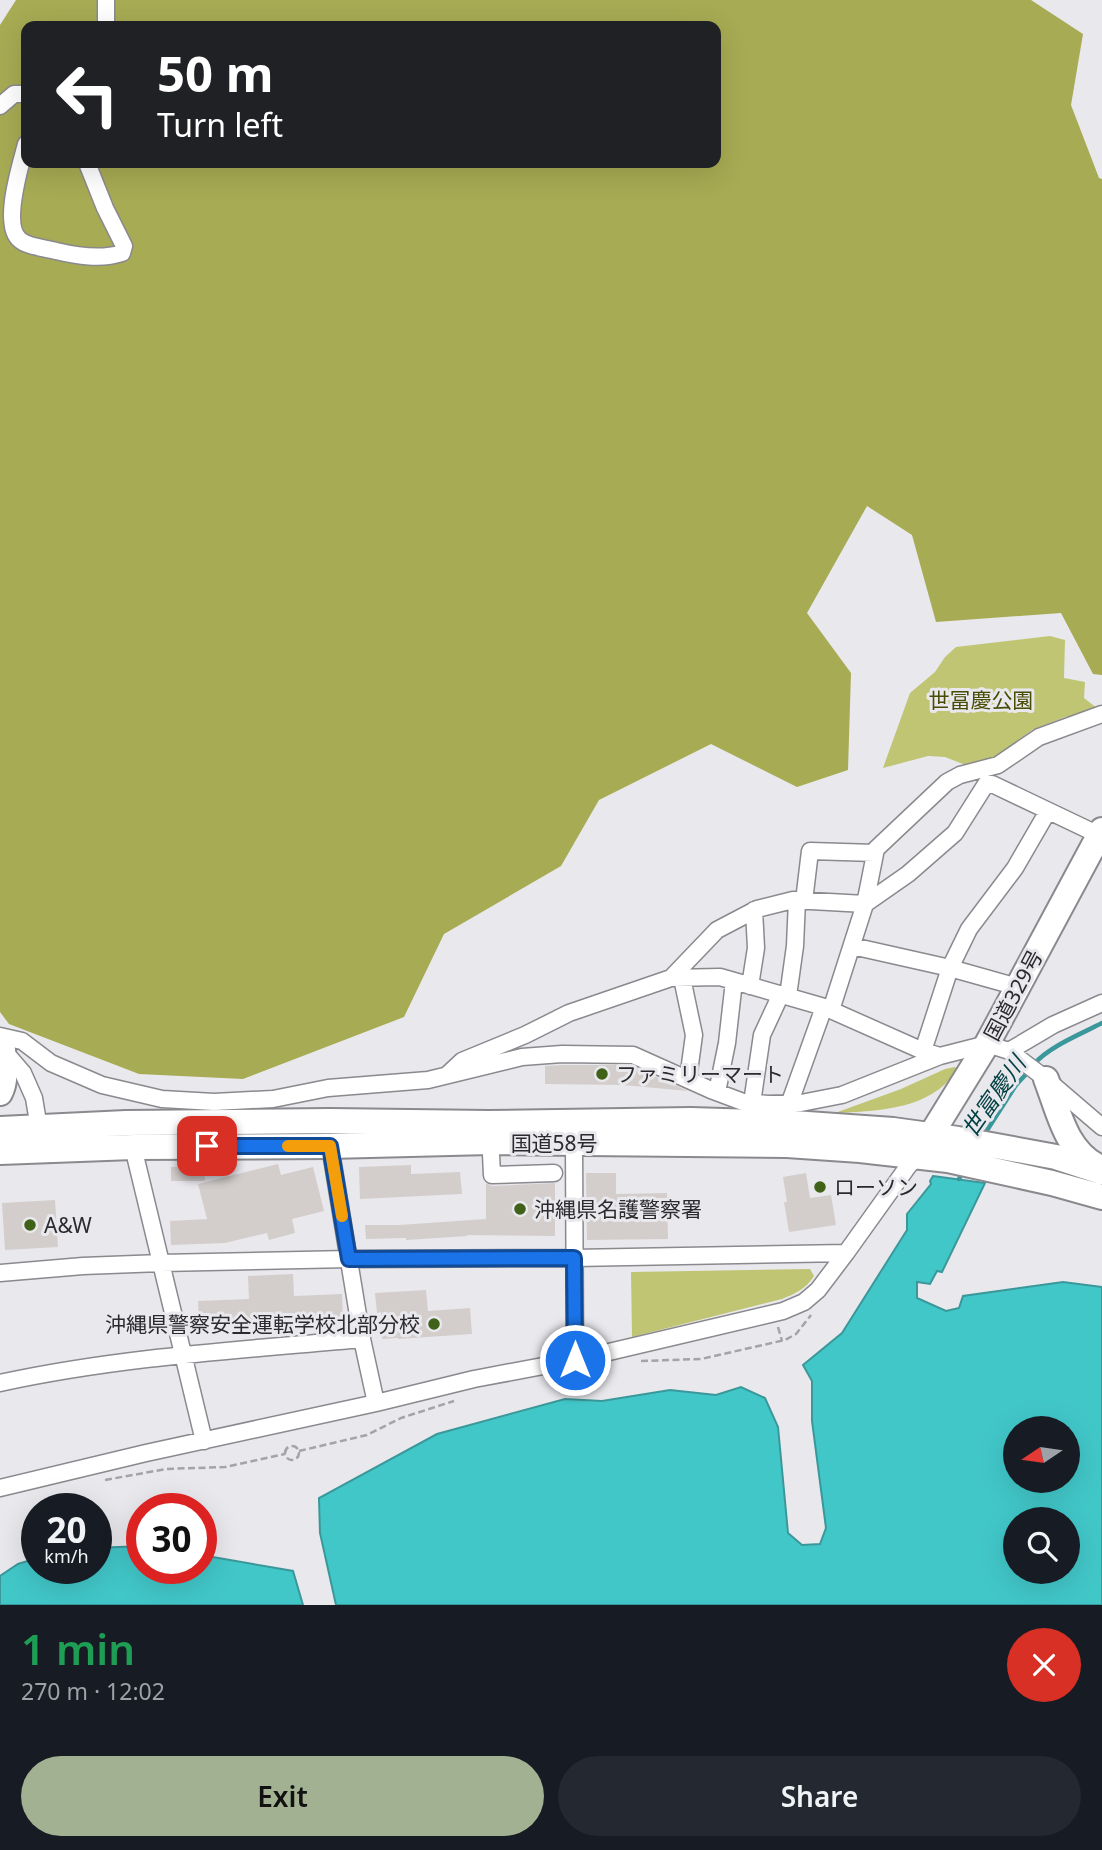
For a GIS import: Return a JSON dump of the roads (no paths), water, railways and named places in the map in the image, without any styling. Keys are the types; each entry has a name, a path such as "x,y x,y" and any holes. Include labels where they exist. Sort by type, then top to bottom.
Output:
{"highway":[{"name":"国道329号","path":"918,1156 998,1048 1018,987 1100,832"},
{"path":"0,1093 5,1075 1,1044"},
{"path":"1046,1079 1064,1129 1076,1152 1102,1171"},
{"name":"国道58号","path":"0,1129 41,1138 133,1147 330,1146 691,1120 793,1123 932,1135 953,1150 993,1170 1102,1197"},
{"name":"国道58号","path":"0,1152 41,1138 126,1123 330,1121 574,1142 788,1144 918,1156 953,1150 1004,1147 1056,1157 1102,1171"}],"street":[{"path":"106,0 106,21"},
{"path":"0,106 14,94 21,94"},
{"path":"21,164 13,204 13,227 16,236 22,242 65,253 111,257 121,253 124,246 89,168"},
{"path":"790,1102 852,946 865,904 876,849 947,782 960,775 998,765 1039,737 1102,714"},
{"path":"676,978 717,930 754,910 800,901 865,904 908,874 955,833 986,784 992,784 1100,832"},
{"path":"923,1051 950,968 969,929 1015,868 1048,811"},
{"path":"752,1103 762,1035 785,995 810,851 875,853"},
{"path":"870,877 883,891"},
{"path":"751,986 756,948 754,910"},
{"path":"852,946 950,968 1018,987"},
{"path":"446,1076 462,1061 569,1013 676,978 720,977 785,995 827,1009 940,1056"},
{"path":"676,978 694,1035 688,1079"},
{"path":"717,1092 727,1043 734,981"},
{"path":"41,1138 34,1098 23,1073 1,1044 22,1041 51,1063 76,1075 102,1085 162,1099 214,1102 273,1099 328,1088 428,1080 522,1057 633,1055 743,1102 769,1104 820,1100 842,1095 940,1056 998,1048 1102,1003"},
{"path":"544,1026 552,1055"},
{"path":"998,1048 1046,1079 1102,1127"},
{"path":"490,1133 492,1175 554,1173"},
{"path":"574,1142 575,1360"},
{"path":"330,1146 362,1339 376,1403"},
{"path":"133,1147 204,1441"},
{"path":"0,1488 783,1311 804,1302 818,1290 918,1156"},
{"path":"0,1273 161,1263 846,1253"},
{"path":"0,1383 51,1372 184,1355 362,1339"}],"water":[{"path":"933,1176 985,1183 942,1272 937,1271 930,1284 917,1282 917,1298 946,1311 959,1308 963,1296 1063,1282 1102,1287 1102,1605 336,1605 320,1533 319,1498 437,1434 565,1399 602,1401 670,1390 716,1395 741,1387 765,1398 778,1427 788,1533 802,1545 820,1544 826,1528 812,1421 812,1381 803,1365 842,1333 907,1230 907,1214 931,1184"},
{"path":"112,1547 126,1547 126,1584 217,1584 217,1558 293,1571 303,1605 0,1605 0,1576 21,1563 21,1584 112,1584"}],"waterway":[{"name":"世富慶川","path":"1034,1064 1057,1046 1102,1023"},
{"name":"世富慶川","path":"984,1135 1016,1085 1029,1071"},
{"name":"世富慶川","path":"959,1179 964,1170"}],"place":[{"name":"ファミリーマート","path":"602,1074"},
{"name":"ローソン","path":"820,1187"},
{"name":"沖縄県名護警察署","path":"520,1209"},
{"name":"A&W","path":"30,1225"},
{"name":"沖縄県警察安全運転学校北部分校","path":"434,1324"}],"park label":[{"name":"世冨慶公園","path":"981,700"}]}
